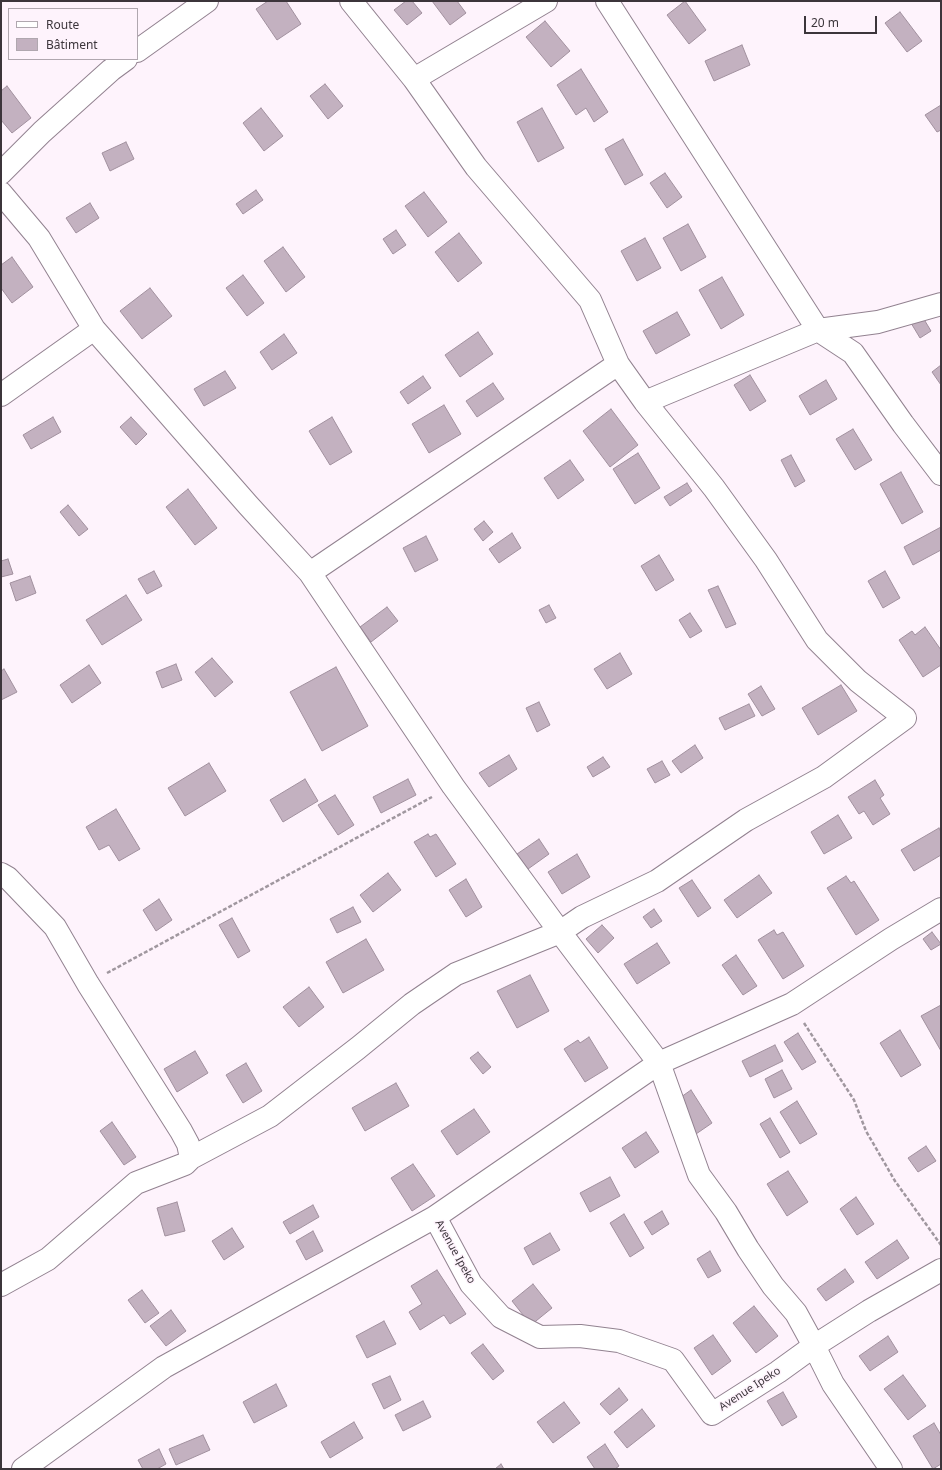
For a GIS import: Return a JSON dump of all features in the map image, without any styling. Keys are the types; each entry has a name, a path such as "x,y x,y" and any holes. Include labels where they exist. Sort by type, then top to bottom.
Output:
{"street":[{"path":"138,50 207,1"},
{"path":"1,1284 48,1259 136,1183 185,1164 191,1158 270,1116 412,1004 456,974 560,932 582,917 657,881 746,820 824,777 905,718 858,681 817,640 766,560 736,518 714,488 645,402 618,364 590,300 476,167 414,79 351,1"},
{"path":"414,79 546,1"},
{"path":"607,1 818,330 853,353 903,424 941,474"},
{"path":"1,173 59,116 110,70 125,60"},
{"path":"1,193 39,238 94,329 248,505 310,573 453,786 560,932 659,1063 699,1174 726,1212 748,1249 773,1286 796,1313 833,1384 891,1469"},
{"path":"645,402 818,330 878,322 941,304"},
{"path":"1,395 94,329"},
{"path":"310,573 618,364"},
{"path":"1,874 8,878 55,927 88,984 181,1131 188,1144 191,1158"},
{"path":"23,1469 164,1367 435,1217 659,1063 792,1004 891,939 940,912"},
{"name":"Avenue Ipeko","path":"435,1217 471,1284 501,1317 540,1338 580,1336 619,1341 674,1360 712,1414 869,1311 941,1270"}],"path":[{"path":"88,984 453,786"},
{"path":"792,1004 854,1100 866,1131 895,1181 941,1245"}],"building":[{"path":"268,1 286,1 301,24 277,40 256,9"},
{"path":"406,1 412,1 422,13 407,25 394,10"},
{"path":"432,1 457,1 466,13 450,25"},
{"path":"685,1 706,30 689,44 667,15"},
{"path":"900,12 922,41 907,52 885,23"},
{"path":"545,21 570,51 551,67 526,37"},
{"path":"742,45 750,65 714,81 705,61"},
{"path":"581,69 608,112 594,122 586,108 576,115 557,85"},
{"path":"325,84 343,106 328,119 310,96"},
{"path":"7,86 31,118 12,133 1,120 1,91"},
{"path":"941,105 941,130 937,132 925,115"},
{"path":"261,108 283,136 264,151 243,123"},
{"path":"542,108 564,148 538,162 517,122"},
{"path":"623,139 643,175 625,185 605,149"},
{"path":"126,142 134,159 110,171 102,153"},
{"path":"665,173 682,197 667,208 650,183"},
{"path":"256,190 263,200 243,214 236,204"},
{"path":"424,192 447,222 428,237 405,206"},
{"path":"90,203 99,218 76,233 66,218"},
{"path":"688,224 706,257 681,271 663,238"},
{"path":"396,230 406,245 393,254 383,239"},
{"path":"459,233 482,263 458,282 435,252"},
{"path":"645,238 661,268 637,281 621,251"},
{"path":"283,247 305,277 286,292 264,261"},
{"path":"12,257 33,287 12,303 1,288 1,265"},
{"path":"243,275 264,303 247,316 226,288"},
{"path":"722,277 744,315 721,329 699,290"},
{"path":"150,288 172,316 142,339 120,311"},
{"path":"677,312 690,335 656,354 643,331"},
{"path":"922,316 931,331 920,338 911,323"},
{"path":"478,332 493,354 460,377 445,355"},
{"path":"284,334 297,353 272,370 260,352"},
{"path":"941,365 941,385 932,372"},
{"path":"225,371 236,388 204,406 194,389"},
{"path":"750,375 766,401 750,411 734,385"},
{"path":"423,376 431,388 408,404 400,392"},
{"path":"826,380 837,399 810,415 799,396"},
{"path":"493,383 504,399 477,417 466,401"},
{"path":"444,405 461,434 429,453 412,424"},
{"path":"611,409 638,445 610,467 583,431"},
{"path":"53,417 61,432 31,449 23,435"},
{"path":"131,417 147,434 136,445 120,427"},
{"path":"332,417 352,452 330,465 309,431"},
{"path":"853,429 872,460 855,470 836,439"},
{"path":"638,453 660,488 635,504 613,469"},
{"path":"791,455 805,481 795,487 781,460"},
{"path":"570,460 584,480 558,499 544,478"},
{"path":"901,472 923,512 902,524 880,484"},
{"path":"687,483 692,491 670,506 664,497"},
{"path":"188,489 217,528 195,545 166,507"},
{"path":"68,505 88,529 79,536 60,512"},
{"path":"484,521 493,532 483,541 474,529"},
{"path":"941,527 941,550 913,565 904,547"},
{"path":"512,533 521,548 499,563 489,549"},
{"path":"426,536 438,560 415,572 403,548"},
{"path":"659,555 674,580 656,591 641,566"},
{"path":"8,559 13,574 1,577 1,561"},
{"path":"154,571 162,586 147,594 138,579"},
{"path":"885,571 900,598 883,608 868,581"},
{"path":"30,576 36,593 16,601 10,583"},
{"path":"718,586 736,624 726,628 708,590"},
{"path":"126,595 142,620 102,645 86,620"},
{"path":"549,605 556,618 546,623 539,610"},
{"path":"387,607 398,621 371,642 360,627"},
{"path":"690,613 702,631 690,638 679,620"},
{"path":"925,627 941,650 941,665 923,677 899,640 912,631 915,635"},
{"path":"620,653 632,674 607,689 594,669"},
{"path":"212,658 233,682 215,697 195,672"},
{"path":"176,664 182,680 162,688 156,672"},
{"path":"89,665 101,683 72,703 60,685"},
{"path":"336,667 368,726 322,751 290,692"},
{"path":"4,669 17,692 1,700 1,671"},
{"path":"841,685 857,711 818,735 802,708"},
{"path":"761,686 775,709 762,716 748,694"},
{"path":"539,702 550,725 537,732 526,708"},
{"path":"749,704 755,716 725,730 719,718"},
{"path":"695,745 703,758 681,773 672,761"},
{"path":"509,755 517,769 489,787 479,773"},
{"path":"603,757 610,767 593,777 587,767"},
{"path":"662,761 670,775 655,783 647,769"},
{"path":"209,763 226,791 185,816 168,788"},
{"path":"305,779 318,801 283,822 270,800"},
{"path":"408,779 416,795 381,813 373,797"},
{"path":"875,780 884,795 880,798 890,814 873,825 864,811 859,814 848,797"},
{"path":"335,795 354,825 338,835 318,805"},
{"path":"116,809 140,849 119,861 109,845 99,850 86,827"},
{"path":"838,815 852,838 824,854 811,832"},
{"path":"939,828 941,832 941,855 914,871 901,850"},
{"path":"428,834 430,837 436,834 456,864 436,877 414,842"},
{"path":"539,839 549,854 528,869 517,854"},
{"path":"577,854 590,877 562,894 548,872"},
{"path":"388,873 401,890 373,912 360,895"},
{"path":"759,875 772,893 737,918 724,900"},
{"path":"846,876 851,883 854,881 879,920 856,935 827,888"},
{"path":"466,879 482,907 466,917 449,890"},
{"path":"692,880 711,908 698,917 679,888"},
{"path":"159,899 172,920 156,931 143,910"},
{"path":"353,907 361,922 337,933 330,919"},
{"path":"654,909 662,921 651,928 643,917"},
{"path":"232,918 250,951 238,958 219,925"},
{"path":"602,925 614,938 598,953 586,939"},
{"path":"774,930 777,935 783,932 804,966 783,979 758,940"},
{"path":"932,932 941,944 931,950 923,939"},
{"path":"366,939 384,970 343,993 326,962"},
{"path":"657,943 670,963 637,984 624,964"},
{"path":"736,955 757,986 743,995 722,965"},
{"path":"530,975 549,1011 517,1028 497,991"},
{"path":"309,987 324,1007 299,1027 283,1007"},
{"path":"941,1005 941,1051 921,1016"},
{"path":"900,1030 921,1065 901,1077 880,1043"},
{"path":"798,1033 816,1062 802,1070 784,1042"},
{"path":"589,1037 608,1068 585,1082 564,1049 578,1040 580,1043"},
{"path":"775,1045 783,1061 750,1077 742,1061"},
{"path":"195,1051 208,1073 177,1092 164,1069"},
{"path":"478,1052 491,1067 483,1074 470,1058"},
{"path":"246,1063 262,1091 243,1103 226,1075"},
{"path":"782,1070 792,1089 774,1098 765,1079"},
{"path":"396,1083 409,1106 365,1131 352,1108"},
{"path":"691,1090 712,1123 696,1134 674,1102"},
{"path":"797,1101 817,1134 800,1144 780,1112"},
{"path":"474,1109 490,1132 457,1155 441,1131"},
{"path":"770,1118 790,1152 780,1158 760,1124"},
{"path":"112,1122 136,1157 124,1165 100,1131"},
{"path":"646,1132 659,1152 635,1168 622,1148"},
{"path":"926,1146 936,1161 918,1172 908,1158"},
{"path":"413,1164 435,1196 412,1211 391,1178"},
{"path":"788,1171 808,1202 787,1216 767,1184"},
{"path":"610,1177 620,1196 590,1212 580,1193"},
{"path":"856,1197 874,1224 857,1235 840,1209"},
{"path":"177,1202 185,1231 165,1236 157,1208"},
{"path":"313,1205 319,1217 290,1234 283,1222"},
{"path":"662,1211 669,1224 652,1235 644,1222"},
{"path":"624,1214 644,1248 630,1257 610,1223"},
{"path":"232,1228 244,1247 224,1260 212,1241"},
{"path":"313,1231 323,1251 306,1260 296,1241"},
{"path":"550,1233 560,1250 533,1265 524,1248"},
{"path":"897,1240 909,1258 877,1279 865,1262"},
{"path":"710,1251 721,1271 708,1278 697,1259"},
{"path":"845,1269 854,1282 826,1301 817,1289"},
{"path":"437,1270 466,1314 450,1324 444,1315 420,1330 409,1312 422,1304 411,1286"},
{"path":"533,1284 552,1308 531,1325 512,1301"},
{"path":"142,1290 159,1313 145,1323 128,1300"},
{"path":"754,1306 778,1336 756,1353 733,1323"},
{"path":"171,1310 186,1331 166,1346 150,1326"},
{"path":"384,1321 396,1344 367,1358 356,1336"},
{"path":"713,1335 731,1361 712,1375 694,1348"},
{"path":"888,1336 898,1352 870,1371 859,1356"},
{"path":"483,1344 504,1371 493,1380 471,1353"},
{"path":"903,1375 926,1406 908,1420 884,1389"},
{"path":"390,1376 401,1400 384,1409 372,1384"},
{"path":"276,1384 287,1406 254,1423 243,1402"},
{"path":"619,1388 628,1400 610,1415 600,1404"},
{"path":"783,1392 797,1417 782,1426 767,1401"},
{"path":"423,1401 431,1417 403,1431 395,1415"},
{"path":"564,1402 580,1423 553,1443 537,1422"},
{"path":"642,1409 655,1426 627,1448 614,1432"},
{"path":"354,1422 363,1438 330,1458 321,1442"},
{"path":"934,1423 941,1435 941,1464 933,1469 913,1436"},
{"path":"203,1435 210,1450 176,1465 169,1449"},
{"path":"605,1444 619,1466 615,1469 595,1469 587,1457"},
{"path":"159,1449 166,1464 157,1469 143,1469 138,1460"},
{"path":"501,1464 504,1469 495,1469"}]}
